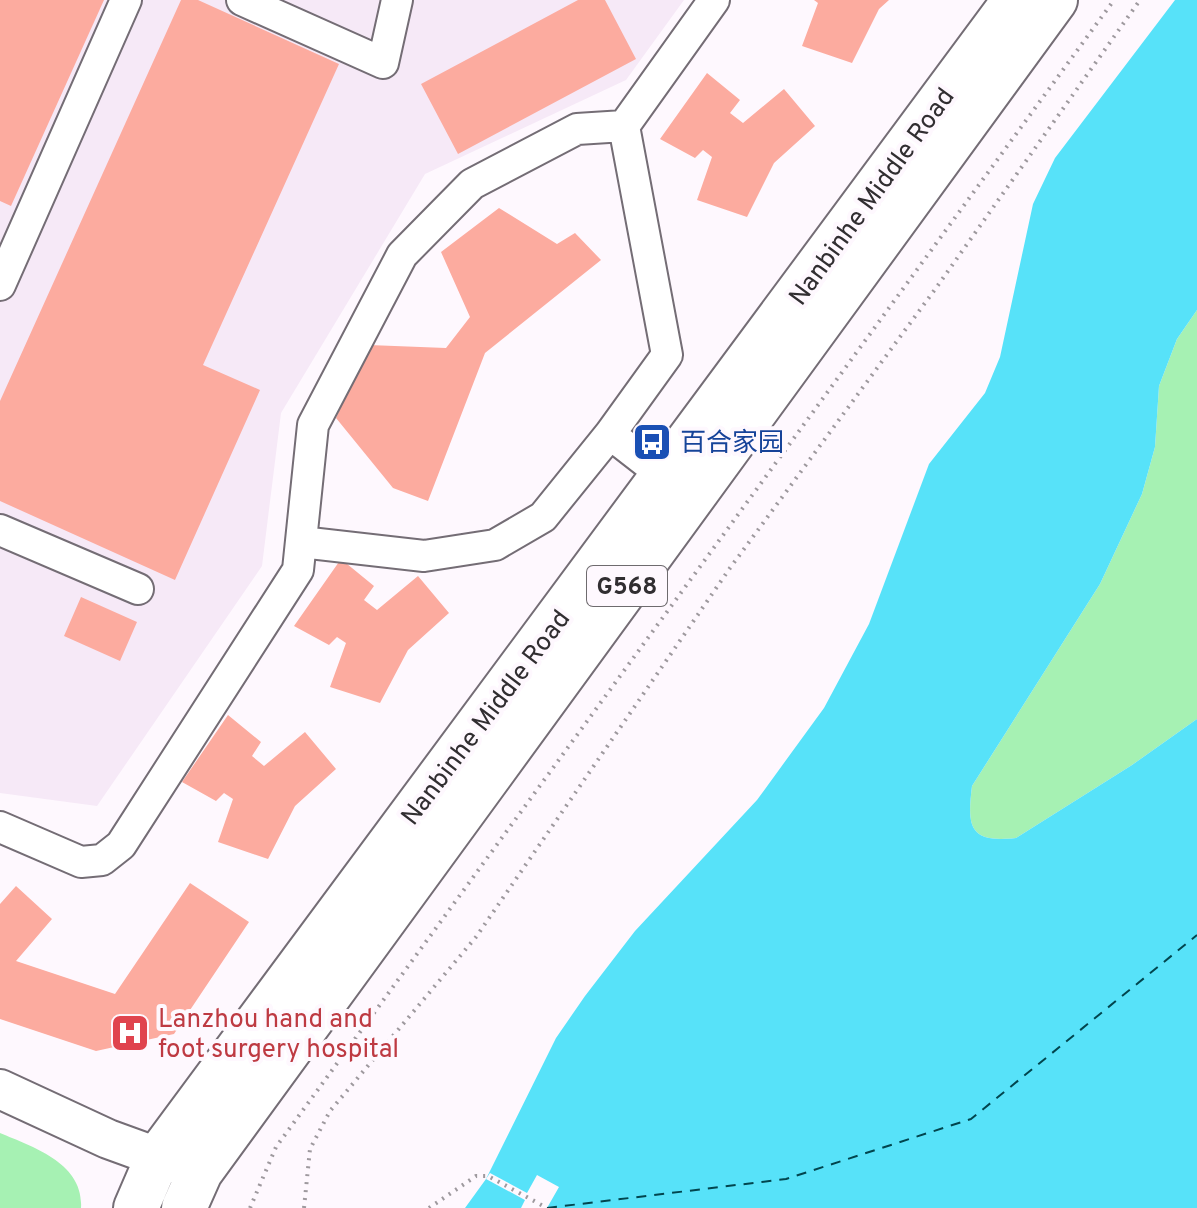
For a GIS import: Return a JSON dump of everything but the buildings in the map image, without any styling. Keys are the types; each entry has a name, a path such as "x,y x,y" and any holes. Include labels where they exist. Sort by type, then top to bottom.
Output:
{"highway":[{"name":"Nanbinhe Middle Road","path":"136,1208 158,1157 1015,0"},
{"name":"Nanbinhe Middle Road","path":"192,1190 1055,0"}],"main road":[{"path":"0,1089 158,1157 192,1190"}],"street":[{"path":"0,285 126,0"},
{"path":"242,0 383,63 397,0"},
{"path":"301,542 424,556 495,545 543,517 610,434 667,355 624,126 714,0"},
{"path":"0,827 81,862 102,860 121,845 298,570 313,425 402,255 472,184 577,129 624,126"},
{"path":"610,434 664,476"},
{"path":"0,530 138,589"}],"path":[{"path":"250,1208 276,1147 1114,0"},
{"path":"304,1208 310,1149 330,1111 476,937 730,568 936,288 1140,0"},
{"path":"429,1208 476,1176 488,1176 547,1208"}],"shaded area":[{"path":"0,0 684,0 626,80 425,174 281,413 262,566 97,806 0,793"}],"green space":[{"path":"1197,310 1197,719 1132,765 1016,838 980,835 971,822 972,786 1100,584 1142,494 1155,447 1159,386 1177,339"},
{"path":"0,1133 41,1151 65,1168 80,1192 81,1208 0,1208"}],"water":[{"path":"1175,0 1197,0 1197,310 1177,339 1159,386 1155,447 1142,494 1100,584 972,786 970,812 974,829 980,835 1016,838 1132,765 1197,719 1197,1208 465,1208 486,1179 556,1038 585,996 635,931 757,800 824,708 869,624 929,464 985,393 1000,357 1033,204 1055,158"}],"pier":[{"path":"490,1173 527,1193 537,1175 559,1187 547,1208 521,1208 525,1200 486,1179"}],"ferry route":[{"path":"547,1208 786,1179 971,1119 1197,935"}],"place":[{"name":"百合家园","path":"652,442"},
{"name":"Lanzhou hand and foot surgery hospital","path":"130,1033"}]}
